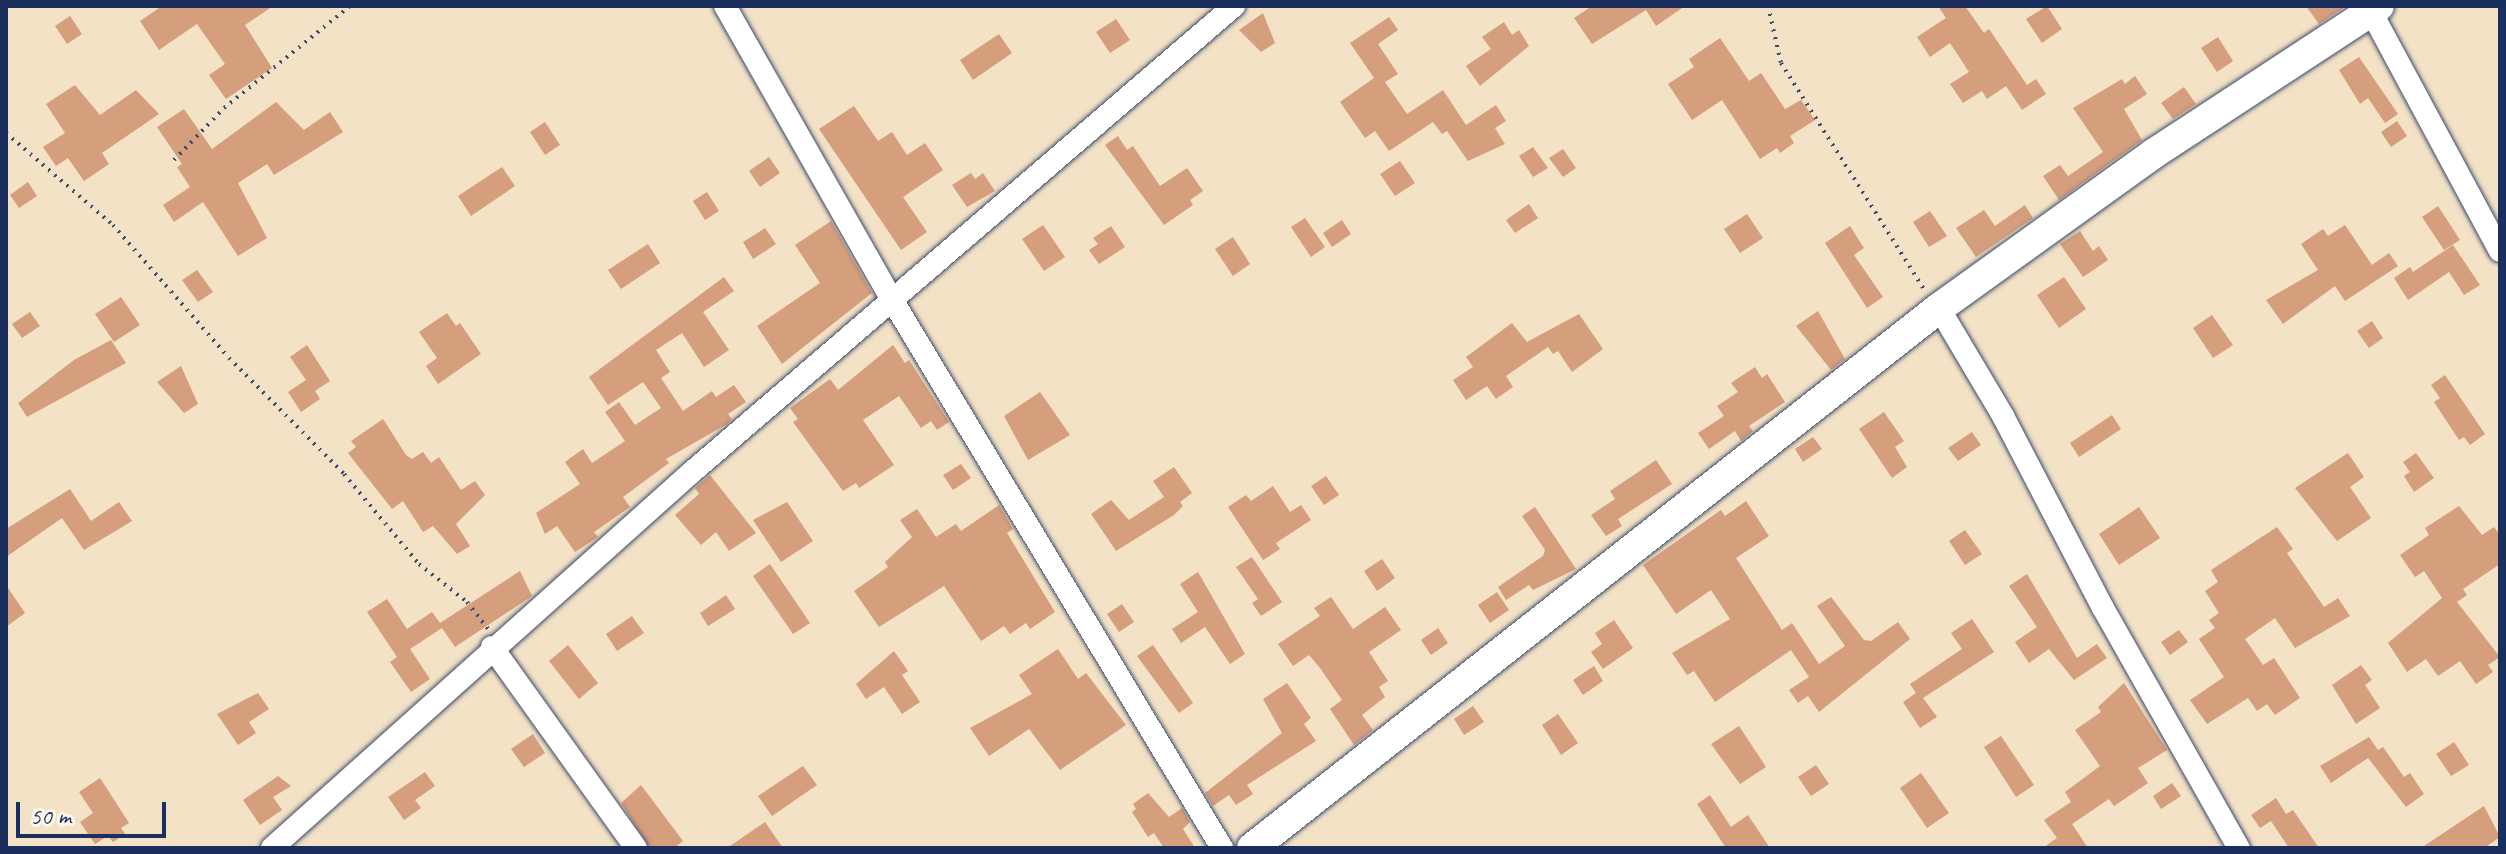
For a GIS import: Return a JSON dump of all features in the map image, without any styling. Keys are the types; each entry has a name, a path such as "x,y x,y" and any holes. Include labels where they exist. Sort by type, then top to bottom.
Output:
{"street":[{"path":"725,6 891,298 1222,848"},
{"path":"272,848 492,647 891,298 1234,6"},
{"path":"1252,848 1939,308 2153,154 2373,8 2500,251"},
{"path":"1939,308 2003,416 2103,608 2239,848"},
{"path":"492,647 636,848"}],"path":[{"path":"174,160 224,108 350,6"},
{"path":"1768,6 1781,63 1939,308"},
{"path":"6,133 113,225 229,358 344,474 419,564 467,602 488,630 492,647"}],"building":[{"path":"162,6 273,6 245,25 272,68 226,99 209,75 225,64 197,24 159,50 140,21"},
{"path":"1592,6 1685,6 1656,26 1646,10 1592,44 1574,18"},
{"path":"1938,6 1965,6 1984,33 1989,29 2027,85 2036,79 2046,94 2022,110 2006,86 1987,99 1982,91 1963,103 1950,84 1969,72 1950,43 1930,57 1917,37 1946,18"},
{"path":"2047,6 2062,29 2042,43 2026,19"},
{"path":"2306,6 2346,6 2319,24"},
{"path":"1263,13 1275,43 1261,52 1239,30"},
{"path":"70,16 82,34 67,44 55,26"},
{"path":"1389,17 1398,30 1378,44 1398,74 1385,82 1407,114 1443,90 1466,125 1496,105 1506,121 1495,128 1505,144 1468,161 1447,131 1442,134 1433,122 1389,151 1375,131 1365,138 1340,102 1374,78 1350,43"},
{"path":"1116,19 1130,40 1110,53 1096,32"},
{"path":"1504,22 1512,35 1519,30 1529,46 1480,86 1466,66 1491,49 1482,37"},
{"path":"999,34 1012,53 973,80 960,60"},
{"path":"2218,37 2233,61 2217,72 2201,48"},
{"path":"1720,38 1749,81 1761,73 1785,109 1801,100 1815,120 1790,136 1794,143 1780,153 1777,148 1760,159 1722,100 1692,120 1668,84 1694,67 1689,59"},
{"path":"2359,57 2398,114 2385,123 2368,98 2360,104 2339,70"},
{"path":"2135,76 2147,94 2124,109 2142,140 2059,200 2043,176 2060,165 2068,176 2103,152 2073,108 2122,79 2125,84"},
{"path":"75,85 100,115 136,90 159,114 102,153 109,164 84,181 68,158 56,166 43,147 65,133 46,104"},
{"path":"2184,87 2196,104 2173,119 2161,103"},
{"path":"276,102 304,130 330,112 343,132 274,175 267,164 238,183 267,238 238,256 203,202 174,222 163,205 190,187 177,167 182,164 157,127 184,109 212,149"},
{"path":"854,106 878,141 892,132 907,155 925,143 943,170 903,197 927,232 901,250 819,129"},
{"path":"2397,121 2407,136 2391,147 2381,132"},
{"path":"545,122 560,145 545,155 530,132"},
{"path":"1118,136 1127,150 1133,146 1160,186 1187,168 1203,191 1190,200 1193,205 1164,225 1105,145"},
{"path":"1533,147 1548,168 1533,177 1519,156"},
{"path":"1563,149 1576,168 1563,177 1549,158"},
{"path":"769,157 780,173 760,187 749,171"},
{"path":"1400,161 1415,183 1395,196 1380,174"},
{"path":"502,167 515,186 471,216 458,196"},
{"path":"971,173 975,179 983,173 995,191 967,207 952,185"},
{"path":"28,182 37,196 19,208 10,195"},
{"path":"707,192 719,211 705,220 693,201"},
{"path":"1529,204 1538,218 1515,233 1506,220"},
{"path":"2025,205 2033,218 1976,257 1956,228 1984,210 1995,226"},
{"path":"2438,206 2460,240 2444,250 2422,217"},
{"path":"1930,211 1947,236 1929,247 1913,222"},
{"path":"1747,214 1763,238 1740,253 1724,229"},
{"path":"1305,218 1325,247 1311,257 1291,227"},
{"path":"1342,220 1351,234 1332,247 1323,233"},
{"path":"831,221 872,293 782,364 757,326 820,283 795,245"},
{"path":"1043,225 1065,257 1044,271 1022,239"},
{"path":"2345,225 2372,265 2389,253 2398,266 2345,301 2335,286 2283,324 2266,300 2318,270 2301,244 2323,229 2328,236"},
{"path":"1111,226 1125,247 1099,264 1089,250 1098,244 1093,238"},
{"path":"1850,226 1864,248 1854,255 1883,297 1867,308 1825,243"},
{"path":"765,228 776,244 753,259 743,242"},
{"path":"2080,231 2093,251 2099,246 2108,260 2083,277 2060,244"},
{"path":"1233,237 1250,264 1233,276 1215,249"},
{"path":"648,244 660,263 621,289 608,270"},
{"path":"2453,245 2480,285 2464,295 2449,272 2408,300 2394,278 2410,267 2413,272"},
{"path":"197,270 213,292 198,302 182,280"},
{"path":"724,277 734,291 703,312 729,350 704,367 682,333 656,350 670,372 661,378 683,411 712,391 716,397 734,385 746,402 728,414 732,419 727,424 666,459 669,463 623,497 630,507 594,532 598,537 575,552 557,526 545,534 536,513 580,484 565,462 583,449 592,463 625,441 605,412 619,402 635,425 661,408 643,382 608,405 589,377"},
{"path":"2064,277 2086,309 2059,328 2037,295"},
{"path":"121,297 140,325 114,342 95,314"},
{"path":"1818,311 1845,359 1831,370 1796,326"},
{"path":"30,312 40,326 22,338 12,324"},
{"path":"447,313 456,326 460,323 481,354 438,384 426,366 437,358 419,332"},
{"path":"1579,314 1603,349 1572,372 1558,351 1553,354 1548,347 1506,376 1513,387 1496,399 1487,386 1466,400 1453,380 1473,367 1466,357 1512,323 1527,342"},
{"path":"2212,315 2233,345 2213,358 2193,328"},
{"path":"2372,321 2383,338 2369,348 2357,331"},
{"path":"111,340 126,363 27,417 18,403 74,360"},
{"path":"307,345 330,381 315,391 320,399 301,412 288,392 306,380 290,357"},
{"path":"893,345 905,363 909,360 949,422 937,430 931,421 921,428 899,396 863,420 894,465 859,488 856,483 843,491 793,422 798,419 790,408 830,379 838,390"},
{"path":"181,366 198,404 184,413 157,382"},
{"path":"1755,367 1762,378 1767,374 1785,402 1749,426 1753,431 1741,441 1735,431 1709,449 1698,433 1724,416 1717,406 1738,392 1731,383"},
{"path":"2445,375 2485,434 2470,445 2464,437 2459,440 2434,402 2440,398 2431,385"},
{"path":"1040,392 1070,435 1028,460 1004,416"},
{"path":"1884,412 1904,441 1895,447 1907,467 1892,478 1859,429"},
{"path":"2112,415 2121,429 2079,457 2070,443"},
{"path":"383,419 406,455 412,459 423,452 431,463 439,457 461,490 475,481 485,495 456,524 470,546 457,554 433,526 423,532 403,501 392,509 348,453 356,447 351,441"},
{"path":"1972,432 1981,445 1958,461 1948,448"},
{"path":"1813,437 1822,449 1803,462 1795,449"},
{"path":"2348,453 2364,477 2350,487 2371,518 2337,541 2295,488"},
{"path":"2416,453 2434,478 2414,492 2404,476 2410,472 2403,462"},
{"path":"1656,460 1672,484 1618,519 1622,526 1606,536 1591,515 1615,499 1610,491"},
{"path":"961,464 971,478 953,490 943,475"},
{"path":"1174,467 1192,493 1180,502 1183,506 1174,515 1116,551 1091,514 1111,500 1129,520 1164,497 1153,481"},
{"path":"710,475 756,533 729,551 716,532 701,545 675,515 699,494 695,488"},
{"path":"1326,476 1339,495 1324,505 1311,486"},
{"path":"1273,486 1290,512 1301,505 1311,520 1276,543 1280,549 1263,560 1228,507 1246,495 1251,501"},
{"path":"70,489 91,521 119,502 132,521 84,550 62,518 6,557 6,529"},
{"path":"1746,501 1769,536 1736,558 1782,630 1792,623 1819,664 1845,646 1817,606 1831,597 1864,640 1871,641 1898,622 1910,639 1819,712 1808,696 1798,703 1789,690 1809,677 1791,650 1715,702 1694,671 1687,675 1672,653 1730,619 1711,590 1676,614 1643,565 1721,510 1725,516"},
{"path":"787,502 813,541 781,562 753,520"},
{"path":"999,505 1013,529 1007,533 1055,612 1030,629 1026,623 1010,634 1004,626 981,641 944,586 879,627 854,591 888,567 885,562 912,537 900,520 917,509 936,537 956,524 961,531"},
{"path":"2459,506 2482,535 2494,527 2500,535 2500,564 2463,589 2467,595 2457,602 2500,657 2488,665 2493,672 2476,684 2460,661 2438,676 2426,659 2407,672 2388,643 2442,598 2424,571 2415,577 2400,555 2429,535 2425,528"},
{"path":"1535,507 1576,569 1533,590 1529,585 1506,600 1498,587 1543,556 1545,550 1522,516"},
{"path":"2139,507 2160,538 2119,565 2099,534"},
{"path":"2277,527 2293,549 2287,553 2324,607 2338,598 2350,616 2295,648 2275,618 2245,639 2263,665 2274,658 2300,698 2275,715 2267,704 2257,711 2248,698 2207,724 2190,700 2224,677 2199,639 2215,628 2209,620 2219,613 2205,591 2218,582 2211,570"},
{"path":"1965,530 1982,554 1965,565 1949,541"},
{"path":"1252,557 1282,602 1261,616 1252,603 1258,599 1236,567"},
{"path":"1382,559 1395,578 1377,591 1364,571"},
{"path":"770,564 810,623 793,634 753,576"},
{"path":"520,571 532,596 455,647 442,628 410,649 430,679 411,692 390,662 397,657 367,612 387,599 407,629 432,612 440,623"},
{"path":"1198,572 1245,654 1230,664 1205,627 1181,643 1172,629 1198,612 1180,584"},
{"path":"2027,574 2077,658 2097,644 2107,658 2074,680 2049,649 2029,663 2015,642 2037,627 2009,586"},
{"path":"6,585 25,613 6,627"},
{"path":"1497,592 1509,610 1490,623 1478,605"},
{"path":"726,595 735,609 708,626 700,613"},
{"path":"1331,597 1353,629 1385,607 1401,630 1369,652 1388,681 1379,687 1385,697 1362,715 1373,730 1354,745 1330,709 1342,700 1320,668 1309,655 1293,666 1278,644 1320,616 1314,608"},
{"path":"1122,604 1134,622 1119,632 1107,614"},
{"path":"632,616 644,633 617,651 606,634"},
{"path":"1972,619 1994,652 1923,698 1937,717 1920,728 1903,702 1916,693 1910,684 1962,649 1951,633"},
{"path":"1614,620 1633,648 1603,669 1591,652 1602,644 1595,633"},
{"path":"1438,628 1448,643 1431,655 1421,640"},
{"path":"2179,630 2188,642 2170,655 2161,642"},
{"path":"568,645 598,683 579,699 549,661"},
{"path":"1153,645 1193,703 1179,713 1137,656"},
{"path":"1058,649 1078,679 1086,673 1126,725 1060,770 1029,729 989,756 970,728 1032,694 1019,675"},
{"path":"894,651 908,671 902,675 920,702 902,714 884,687 866,699 856,684"},
{"path":"2361,665 2372,680 2365,685 2380,708 2356,724 2332,685"},
{"path":"1594,666 1603,681 1583,695 1573,680"},
{"path":"1287,683 1311,718 1304,724 1316,741 1247,785 1253,794 1236,805 1229,795 1213,806 1205,793 1282,733 1263,699"},
{"path":"2124,683 2167,750 2138,768 2148,783 2114,806 2109,799 2072,824 2088,848 2043,848 2057,838 2044,820 2071,802 2065,792 2100,766 2075,730 2101,712 2098,707"},
{"path":"258,693 269,709 249,722 256,733 238,745 217,714"},
{"path":"1473,706 1484,722 1464,735 1454,719"},
{"path":"1558,714 1578,743 1561,755 1542,725"},
{"path":"1739,726 1766,767 1740,784 1711,744"},
{"path":"533,734 545,753 524,767 511,749"},
{"path":"2001,736 2034,785 2016,797 1984,747"},
{"path":"2369,737 2378,750 2383,747 2404,777 2410,773 2424,794 2406,807 2368,758 2331,783 2320,766"},
{"path":"2454,742 2469,765 2451,776 2436,754"},
{"path":"1816,765 1829,784 1811,796 1798,777"},
{"path":"803,766 817,785 772,816 758,796"},
{"path":"425,772 435,786 415,800 421,808 404,820 388,797"},
{"path":"1921,773 1949,813 1927,828 1900,788"},
{"path":"278,776 291,786 273,797 282,810 260,825 243,800"},
{"path":"100,778 129,823 121,828 125,834 113,842 108,836 95,844 80,822 93,813 79,792"},
{"path":"2172,783 2181,796 2161,809 2153,796"},
{"path":"641,785 683,841 674,848 650,848 621,803"},
{"path":"1148,793 1169,817 1182,808 1190,822 1183,829 1195,848 1164,848 1154,833 1148,837 1132,812 1136,809 1133,804"},
{"path":"1710,795 1731,827 1748,815 1770,848 1726,848 1697,804"},
{"path":"2276,798 2286,814 2293,810 2319,848 2289,848 2271,821 2260,828 2251,815"},
{"path":"2484,806 2500,837 2484,848 2421,848"},
{"path":"765,822 783,848 727,848"}]}
